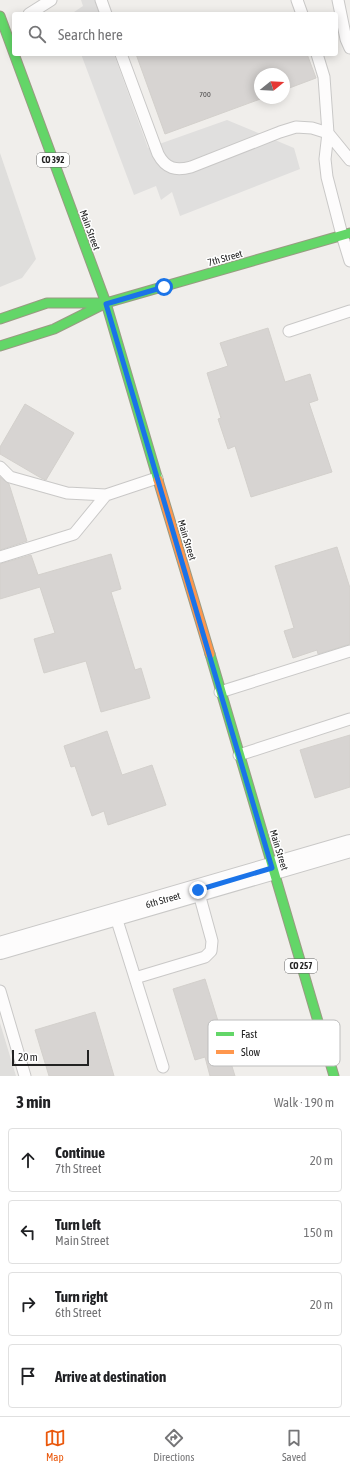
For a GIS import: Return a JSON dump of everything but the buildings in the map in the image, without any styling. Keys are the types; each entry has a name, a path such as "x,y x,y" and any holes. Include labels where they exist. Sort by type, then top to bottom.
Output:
{"main road":[{"name":"Main Street","path":"0,16 9,26"},
{"name":"Main Street","path":"19,56 106,304 317,1020"},
{"name":"7th Street","path":"0,346 54,329 106,304 346,234"},
{"name":"7th Street","path":"0,318 47,303 106,304"},
{"name":"Main Street","path":"331,1066 334,1076"}],"street":[{"name":"6th Street","path":"0,948 350,846"}],"lane":[{"path":"32,12 51,0"},
{"path":"101,0 105,12"},
{"path":"298,0 301,12"},
{"path":"338,0 346,40 350,48"},
{"path":"122,56 158,154 161,160 169,166 179,170 191,168 296,127 312,128 328,133 350,160"},
{"path":"318,56 324,78 328,133 325,159 327,177 346,234 350,260"},
{"path":"289,331 350,311"},
{"path":"0,467 10,477 67,493 106,495 157,478"},
{"path":"0,557 74,534 106,495"},
{"path":"220,692 350,652"},
{"path":"239,755 350,719"},
{"path":"135,978 205,957 211,951 212,940 198,890"},
{"path":"114,914 163,1067"},
{"path":"0,991 25,1076"}],"shaded area":[{"path":"81,0 102,0 96,3 99,12 74,12 83,6"},
{"path":"82,56 115,56 148,148 227,120 294,148 300,169 180,216 172,192 161,200 156,186 134,195"},
{"path":"0,153 36,259 22,278 0,287"},
{"path":"0,1023 16,1076 0,1076"}],"traffic: fast":[{"path":"0,16 12,48"},
{"path":"15,56 106,303 158,480"},
{"path":"0,346 54,329 106,303 350,233"},
{"path":"0,319 47,303 101,303"},
{"path":"210,654 318,1020"},
{"path":"331,1066 334,1076"}],"traffic: slow":[{"path":"158,480 210,654"}],"route":[{"path":"164,287 106,304 272,868 198,890"}]}
